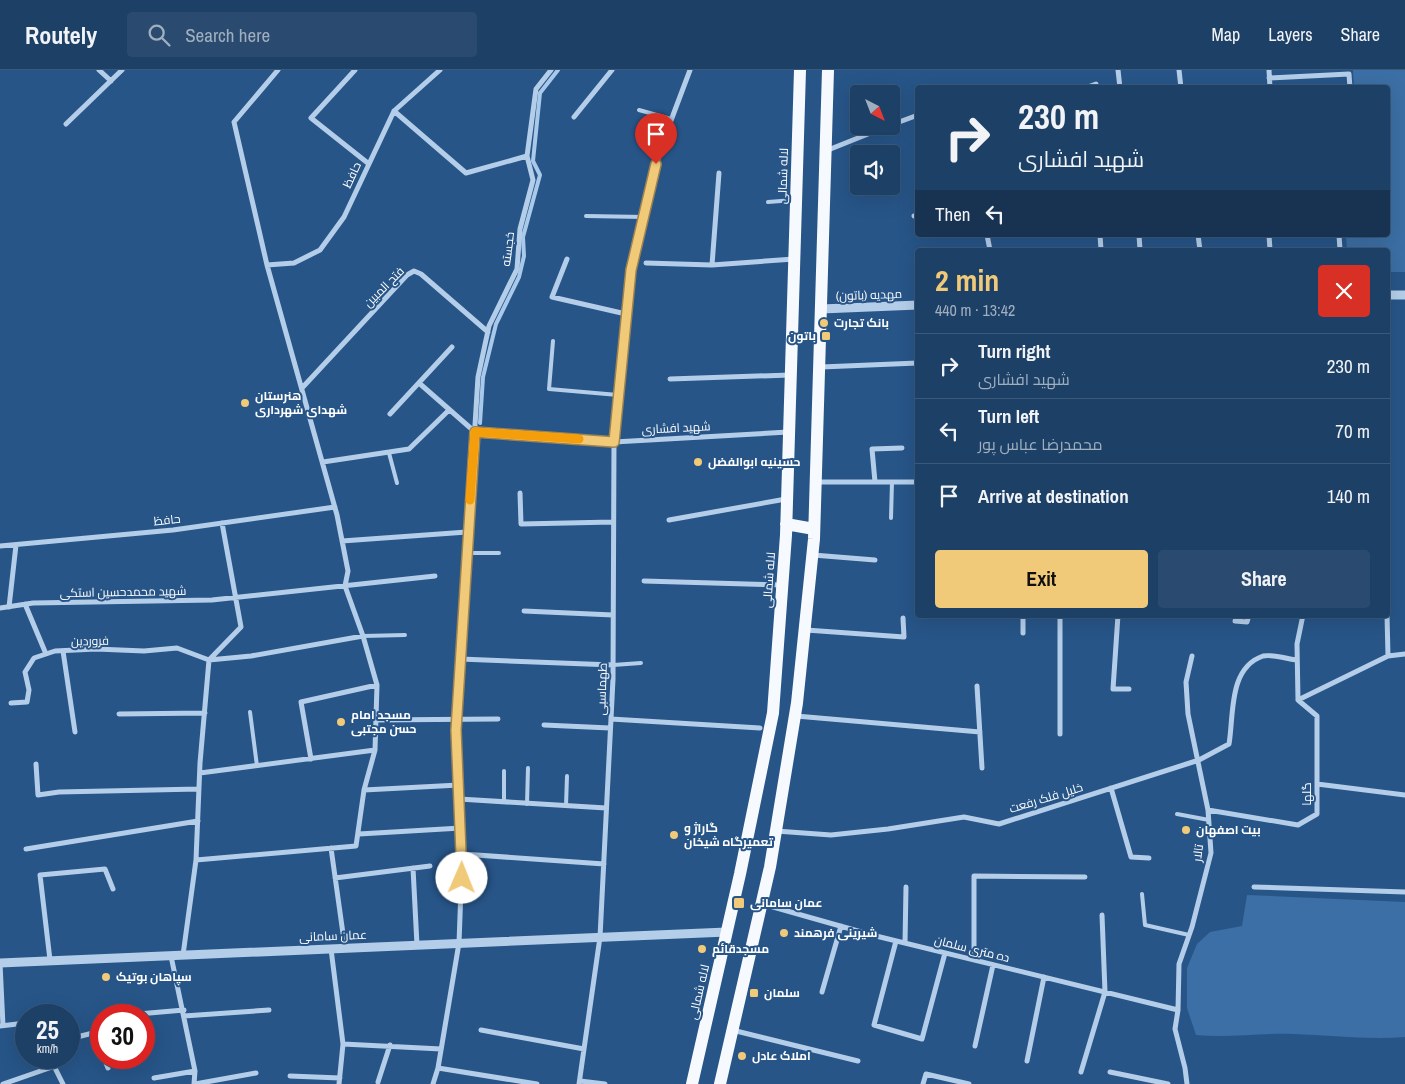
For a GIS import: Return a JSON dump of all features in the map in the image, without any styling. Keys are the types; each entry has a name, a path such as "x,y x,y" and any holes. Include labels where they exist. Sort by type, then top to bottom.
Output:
{"main road":[{"name":"لاله شمالی","path":"692,1084 727,932 773,713 786,524 800,70"},
{"path":"720,1084 776,831 795,716 814,528 828,70"},
{"path":"786,524 814,528"}],"street":[{"path":"99,70 110,81"},
{"path":"66,124 122,70"},
{"path":"196,860 356,846 364,790 375,750 377,685 363,636 345,586 348,571 334,507 267,266 234,122 278,70"},
{"path":"355,70 311,118 369,164"},
{"name":"حافظ","path":"267,266 294,263 320,250 344,217 394,110 440,70"},
{"name":"خجسته","path":"433,1084 442,1048 459,943 462,854 457,719 478,377 488,332 517,270 520,229 533,180 527,156 536,89 551,70"},
{"path":"574,117 612,70"},
{"name":"طهماسبی","path":"580,1082 600,938 613,665 614,442 626,314 631,270 661,147 690,70"},
{"path":"1118,70 1120,85"},
{"path":"1179,70 1181,85"},
{"path":"1269,70 1270,85"},
{"path":"1269,78 1349,72 1350,85"},
{"path":"394,110 466,173 527,156"},
{"path":"900,122 915,116"},
{"path":"826,150 865,135"},
{"path":"712,264 719,173"},
{"path":"567,259 552,298 626,314"},
{"path":"646,263 712,264 794,259"},
{"name":"فتح المبین","path":"302,388 407,275 414,271 421,274 488,332"},
{"path":"1390,295 1405,295"},
{"name":"مهدیه (باتون)","path":"821,309 915,305"},
{"path":"390,414 452,347"},
{"path":"819,368 915,363"},
{"path":"670,379 791,375"},
{"path":"419,383 448,411 475,432"},
{"path":"323,462 412,447 448,411"},
{"name":"شهید افشاری","path":"475,432 614,442 789,432"},
{"path":"875,482 872,449 902,448"},
{"path":"815,482 915,482"},
{"path":"520,492 521,524 613,522"},
{"path":"669,520 787,498"},
{"name":"حافظ","path":"0,546 173,530 334,507"},
{"path":"183,955 196,860 200,773 209,660 241,627 222,523"},
{"path":"342,542 467,532"},
{"path":"9,607 16,545"},
{"path":"812,555 875,560"},
{"name":"شهید محمدحسین استکی","path":"0,608 25,604 212,600 435,576"},
{"path":"644,581 782,585"},
{"path":"25,604 46,654"},
{"path":"524,611 613,616"},
{"path":"804,630 904,637 902,618"},
{"path":"1023,618 1023,633"},
{"path":"1060,618 1060,734"},
{"path":"1118,618 1113,689 1129,689"},
{"path":"1235,621 1247,622 1248,618"},
{"path":"1302,618 1297,644 1298,700 1388,656 1405,654"},
{"path":"1387,618 1388,656"},
{"path":"209,660 251,656 363,636"},
{"name":"فروردین","path":"11,703 27,702 29,690 25,672 34,658 46,654 64,651 144,651 177,648 209,660"},
{"path":"64,651 75,732"},
{"name":"تالار","path":"1187,1084 1176,1029 1179,964 1189,935 1211,853 1208,810 1188,714 1186,682 1192,656"},
{"path":"1198,760 1229,744 1235,689 1246,666 1264,656 1297,660"},
{"path":"460,659 613,665"},
{"path":"311,759 301,702 377,685"},
{"path":"977,686 982,768"},
{"name":"گلها","path":"1208,810 1298,825 1317,814 1317,716 1298,700"},
{"path":"119,714 205,713"},
{"path":"795,716 980,732"},
{"path":"376,720 498,719"},
{"path":"611,719 760,728"},
{"path":"544,725 610,728"},
{"path":"200,773 375,750"},
{"name":"خلیل فلک رفعت","path":"776,831 831,835 888,830 964,817 999,824 1198,760"},
{"path":"36,764 38,795 59,792 199,789"},
{"path":"1317,784 1405,795"},
{"path":"364,790 459,786"},
{"path":"1111,788 1131,857 1149,858"},
{"path":"460,799 606,808"},
{"path":"26,849 198,820"},
{"path":"359,834 461,828"},
{"path":"331,848 345,948"},
{"path":"462,854 604,864"},
{"path":"335,878 430,866"},
{"path":"413,868 417,945"},
{"path":"50,960 40,875 104,869 113,889"},
{"path":"974,960 974,876 1085,877"},
{"path":"1254,886 1405,892"},
{"path":"906,887 906,943"},
{"name":"ده متری سلمان","path":"761,904 896,941 1178,1010"},
{"path":"1081,1072 1105,992 1102,915"},
{"path":"822,992 841,926"},
{"name":"عمان سامانی","path":"0,963 727,932"},
{"path":"896,941 874,1025 922,1039 945,953"},
{"path":"331,949 343,1044 340,1084"},
{"path":"171,956 195,1070 195,1084 256,1073"},
{"path":"0,963 2,1026 15,1024"},
{"path":"975,1046 993,965"},
{"path":"1027,1061 1044,977"},
{"path":"155,1014 269,1010"},
{"path":"481,1030 584,1049"},
{"path":"732,1030 858,1061"},
{"path":"343,1044 442,1048"},
{"path":"378,1082 390,1045"},
{"path":"438,1068 537,1084"},
{"path":"3,1084 46,1069"},
{"path":"56,1069 64,1084"},
{"path":"154,1078 195,1070"},
{"path":"1110,1072 1168,1084"},
{"path":"923,1084 926,1074 969,1084"},
{"path":"290,1076 340,1078"},
{"path":"580,1082 604,1084"}],"lane":[{"path":"640,110 671,119"},
{"path":"768,202 796,200"},
{"path":"586,216 644,217"},
{"path":"553,341 549,389 618,395"},
{"path":"389,452 397,483"},
{"path":"891,518 892,482"},
{"path":"466,553 499,553"},
{"path":"363,636 405,635"},
{"path":"613,665 641,662"},
{"path":"250,712 257,766"},
{"path":"527,804 528,768"},
{"path":"504,771 504,802"},
{"path":"566,806 567,776"},
{"path":"1177,814 1209,820"},
{"path":"1142,894 1145,925 1189,935"}],"shaded area":[{"path":"1353,70 1405,70 1405,272 1390,272 1390,248 1347,248 1346,237 1390,237 1390,85 1354,85"},
{"path":"1247,895 1405,902 1405,1037 1363,1038 1281,1034 1196,1035 1187,1008 1187,968 1197,944 1210,932 1242,926"}],"waterway":[{"path":"480,423 483,377 496,324 519,277 524,256 523,237 540,175 533,161 540,93 558,70"}],"slow traffic":[{"path":"470,500 475,432 579,439"}],"place":[{"name":"بانک تجارت","path":"824,323"},
{"name":"باتون","path":"826,336"},
{"name":"هنرستان شهدای شهرداری","path":"245,403"},
{"name":"حسینیه ابوالفضل","path":"698,462"},
{"name":"مسجد امام حسن مجتبی","path":"341,722"},
{"name":"بيت اصفهان","path":"1186,830"},
{"name":"گاراژ و تعمیرگاه شیخان","path":"674,835"},
{"name":"عمان سامانی","path":"739,903"},
{"name":"شیرینی فرهمند","path":"784,933"},
{"name":"مسجدقائم","path":"702,949"},
{"name":"سپاهان بوتیک","path":"106,977"},
{"name":"سلمان","path":"754,993"},
{"name":"املاک عادل","path":"742,1056"}],"route":[{"path":"462,878 456,730 467,532 475,432 614,442 631,270 656,164"}]}
